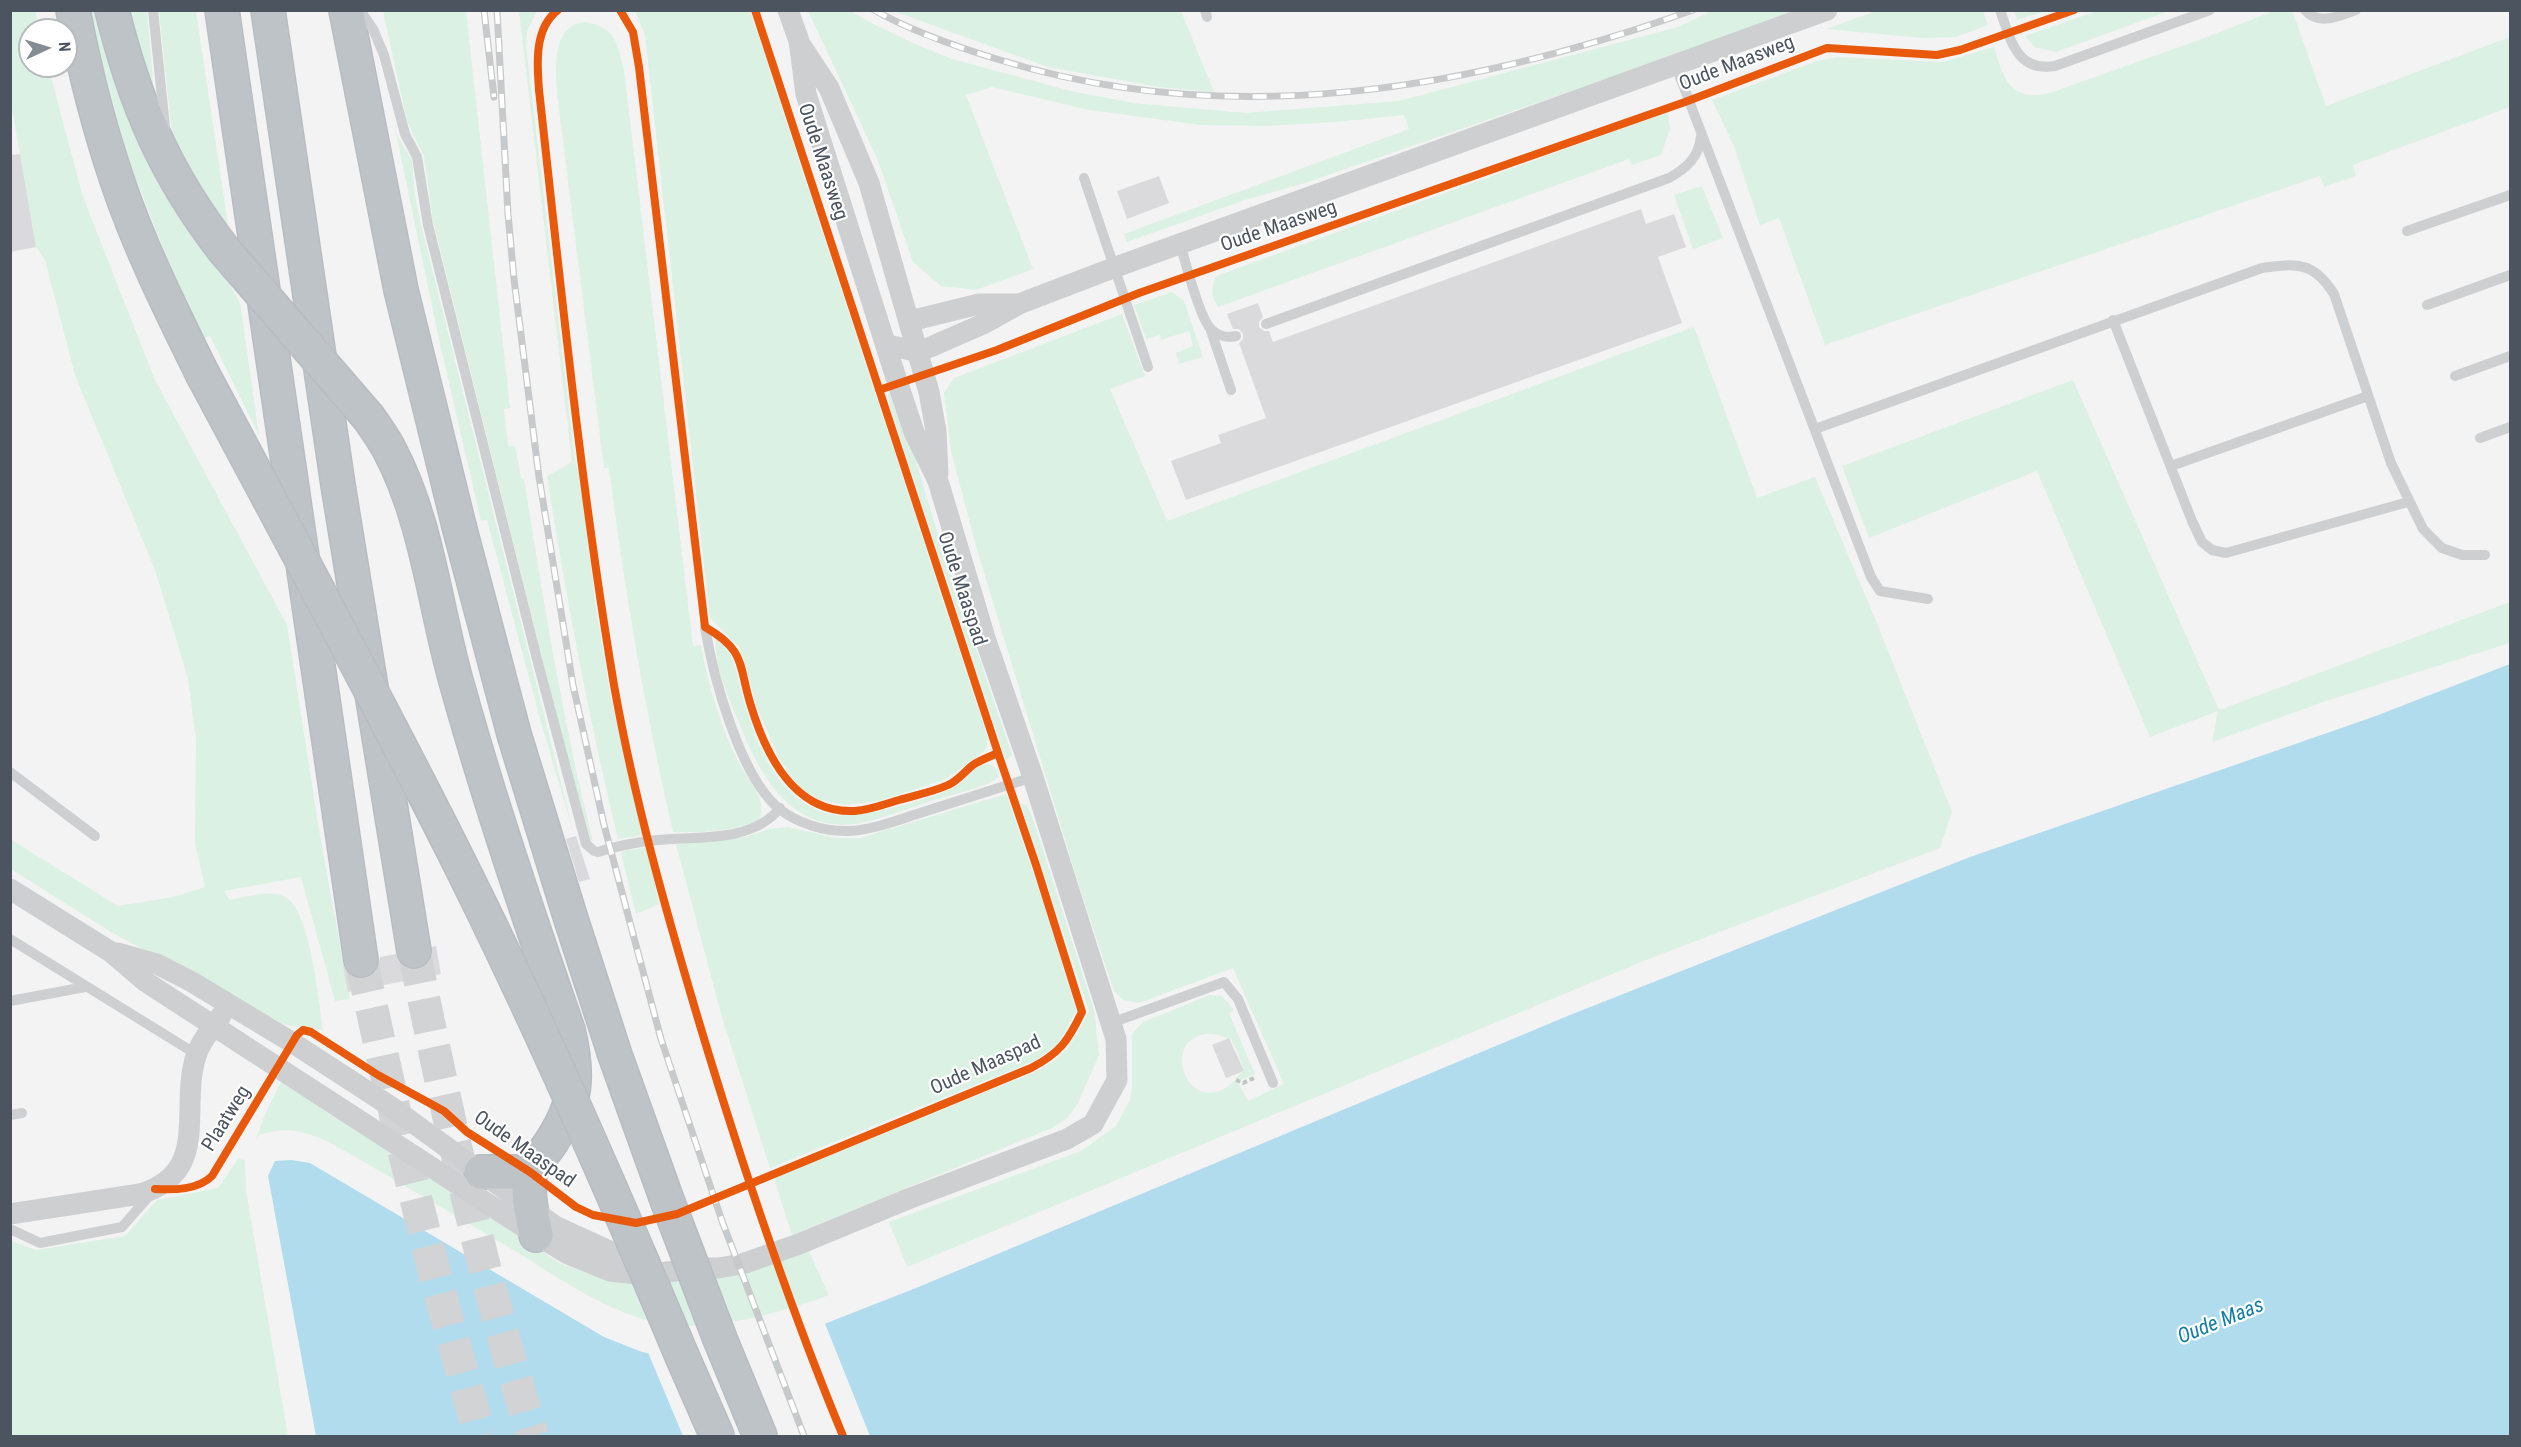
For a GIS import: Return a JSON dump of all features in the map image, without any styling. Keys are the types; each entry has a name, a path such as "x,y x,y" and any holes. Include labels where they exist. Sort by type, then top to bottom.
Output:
{"highway":[{"path":"112,10 139,104 169,169 202,222 224,250 369,418 389,448 406,488 423,547 457,687 513,867 568,1030 574,1057 575,1085 567,1112 553,1139 530,1172 534,1222"},
{"path":"222,10 361,960"},
{"path":"268,10 339,497 414,951"},
{"path":"346,10 401,290 459,526 514,734 615,1055 675,1221 760,1437"},
{"path":"73,12 91,92 117,180 155,275 202,373 359,667 510,967 607,1179 717,1437"},
{"path":"481,1172 530,1172"}],"street":[{"name":"Oude Maasweg","path":"788,10 799,41 806,94 888,345"},
{"name":"Oude Maasweg","path":"799,41 829,88 869,183 919,352 983,324 1018,304 1113,268 1827,10"},
{"name":"Oude Maasweg","path":"910,321 978,304 1018,304"},
{"path":"910,321 888,345 919,352"},
{"name":"Oude Maaspad","path":"229,1003 313,1055 419,1142 534,1222 555,1226 616,1254 696,1268 718,1268 741,1264 799,1244 1076,1134 1093,1124 1118,1080 1116,1039 1033,777 986,641 938,481 914,432 888,345"},
{"name":"Oude Maaspad","path":"919,352 936,431 938,481"},
{"path":"10,890 111,952 146,982 213,1027"},
{"path":"111,952 157,964 229,1003"},
{"name":"Plaatweg","path":"155,1190 170,1179 182,1164 188,1149 190,1130 188,1108 196,1054 229,1003"},
{"name":"Oude Maaspad","path":"213,1027 419,1142 481,1172 534,1222"},
{"path":"10,1214 155,1190"}],"lane":[{"path":"153,10 169,169"},
{"path":"360,10 373,29 384,55 405,134 417,157 428,225 586,844 598,852 656,840 737,833 764,824 780,808"},
{"path":"2000,10 2014,49 2020,57 2036,67 2044,68 2210,10"},
{"path":"2306,10 2311,16 2323,20 2356,10"},
{"path":"1675,64 1871,577 1880,591 1899,596 1928,599"},
{"path":"1266,324 1669,178 1693,159 1700,148 1702,133"},
{"path":"1084,178 1148,367"},
{"path":"2407,231 2511,195"},
{"path":"1180,243 1189,276 1231,390"},
{"path":"1815,429 2262,268 2287,264 2305,267 2324,278 2334,294 2391,463 2423,529 2442,548 2462,555 2486,555"},
{"path":"2427,305 2511,275"},
{"path":"2113,320 2202,542 2212,550 2226,553 2408,502"},
{"path":"1210,328 1226,337 1236,336"},
{"path":"2455,376 2511,356"},
{"path":"2171,466 2368,396"},
{"path":"2480,438 2511,427"},
{"path":"705,627 716,680 734,733 755,775 768,796 780,808 812,826 836,831 880,826 1033,777"},
{"path":"10,772 95,836"},
{"path":"10,939 196,1054"},
{"path":"1111,1023 1224,982 1238,999 1273,1083"},
{"path":"10,1001 85,987"},
{"path":"10,1115 22,1113"},
{"path":"10,1228 40,1243 122,1227 155,1190"}],"green space":[{"path":"35,10 37,18 18,18 18,78 51,78 83,197 155,380 287,625 320,836 350,999 335,1001 301,877 224,891 230,900 258,894 272,894 285,897 294,905 301,919 312,958 323,1030 285,1025 109,931 11,869 10,839 118,906 173,897 205,887 195,843 196,740 188,678 155,570 75,375 45,260 36,247 10,97 11,11"},
{"path":"2014,10 2045,10 2045,11 2017,20"},
{"path":"2292,10 2326,106 2510,37 2510,107 2353,165 2356,176 2324,187 2320,176 1825,345 1779,218 1760,225 1734,146 1712,100 1817,61 1837,57 1943,62 1994,47 2001,70 2011,86 2026,94 2050,93 2274,11"},
{"path":"88,11 107,11 188,207 240,303 259,435 210,336 203,339 182,297 128,158"},
{"path":"123,11 147,11 156,117"},
{"path":"159,11 196,11 228,225 211,217 178,156 172,135"},
{"path":"383,11 466,11 510,408 504,409 508,446 515,446 521,478 524,479 563,706 593,842 590,840 578,801 433,221 424,156 407,121"},
{"path":"519,11 537,11 527,31 526,45 575,462 579,471 596,609 610,694 643,835 618,839 579,658 547,476 572,462"},
{"path":"635,11 750,11 987,736 987,747 984,751 946,779 879,801 844,805 818,799 800,788 779,759 756,705 739,647 710,618 645,35"},
{"path":"808,11 851,11 915,44 952,59 1071,91 1133,103 1246,113 1399,101 1678,27 1712,11 1803,11 1127,242 1124,234 1409,129 1404,115 1268,126 1201,125 1089,110 992,87 966,95 1033,269 976,290 941,286 913,262 877,158"},
{"path":"893,11 1181,11 1214,92 1159,87 1048,67"},
{"path":"1876,11 1983,11 1988,25 1956,37 1923,38 1826,29"},
{"path":"2097,11 2169,11 2056,52 2034,47 2025,36"},
{"path":"584,22 595,24 609,32 617,44 624,70 693,646 701,645 707,676 721,722 761,805 759,820 728,829 673,832 636,651 609,468 604,468 557,91 556,66 560,42 573,26"},
{"path":"1668,112 1670,129 1661,155 1632,165 1629,159 1218,307 1214,299 1213,288 1216,276"},
{"path":"393,119 397,135 412,161 415,197 421,225 574,834 542,726 487,520 481,521 440,344"},
{"path":"1702,186 1723,238 1693,249 1674,195"},
{"path":"1172,292 1184,301 1203,357 1179,364 1176,353 1193,346 1189,331 1161,340 1160,335 1146,339 1134,305"},
{"path":"1122,314 1145,376 1110,389 1167,521 1694,327 1757,498 1815,477 1877,623 1952,812 1940,848 1646,960 907,1267 889,1222 1081,1151 1116,1126 1130,1100 1132,1034 1143,1022 1210,995 1222,996 1234,1010 1229,1013 1255,1074 1241,1080 1235,1078 1244,1071 1238,1052 1230,1038 1207,1034 1192,1039 1184,1049 1182,1062 1185,1075 1193,1086 1204,1092 1218,1091 1234,1081 1239,1084 1248,1101 1284,1084 1233,968 1139,1003 1123,1000 1114,991 1079,886 976,546 951,451 944,393 954,378"},
{"path":"2073,380 2219,710 2510,602 2510,643 2323,702 2212,742 2218,711 2150,737 2037,471 1869,538 1842,466"},
{"path":"895,392 939,538 1012,755 1006,761 890,407 888,394"},
{"path":"716,639 728,651 755,733 773,770 799,799 816,809 835,815 846,815 896,807 945,792 984,765 994,767 999,777 977,788 865,822 840,825 819,821 800,812 784,799 758,764 723,682 717,660"},
{"path":"1006,794 1044,905 1076,1011 1058,1044 1036,1060 770,1168 723,1021 676,844 746,837 769,829 788,827 836,838 860,838"},
{"path":"1021,804 1027,805 1033,819 1094,1010 1099,1055 1077,1105 1067,1118 1052,1128 792,1235 774,1178 1035,1072 1062,1054 1084,1022 1089,1011"},
{"path":"646,848 659,904 636,914 621,853"},
{"path":"281,1082 366,1135 561,1264 610,1281 805,1243 829,1295 769,1314 704,1325 664,1324 623,1312 584,1293 329,1142 287,1130 259,1135 255,1142 266,1112"},
{"path":"238,1159 245,1160 246,1191 288,1436 11,1436 11,1241 36,1250 125,1236 157,1200 218,1188"}],"water":[{"name":"Oude Maas","path":"2510,664 2510,1436 316,1436 268,1176 275,1161 291,1160 310,1163 604,1337 642,1352 679,1358 719,1354 814,1328 916,1288 1570,1015 1970,857 2373,717"}],"pier":[{"path":"824,1321 870,1436 683,1436 647,1350 680,1355 718,1351"}],"building":[{"path":"20,154 36,247 10,252 10,155"},
{"path":"1159,176 1169,203 1127,219 1117,191"},
{"path":"1641,209 1646,224 1674,214 1686,247 1658,257 1682,323 1186,500 1171,461 1221,443 1218,435 1266,418 1239,343 1243,339 1243,334 1239,329 1233,329 1227,314 1258,303 1263,317 1259,322 1259,327 1264,331 1269,331 1273,342"},
{"path":"576,836 590,879 579,882 566,839"},
{"path":"436,946 441,974 348,992 343,965 354,977 364,978 373,974 378,967 380,957 396,954 399,962 407,968 418,969 426,965 432,957 432,947"},
{"path":"1229,1038 1244,1071 1226,1078 1212,1045"}],"tunnel":[{"path":"414,951 467,1195 498,1316 533,1436"},
{"path":"361,960 400,1135 437,1283 480,1436"}],"railway":[{"path":"484,10 494,97"},
{"path":"497,10 508,214 514,279 539,477 573,685 604,825 661,1039 722,1221 804,1436"},
{"path":"874,10 920,32 968,50 1087,82 1175,93 1262,96 1350,92 1436,80 1523,62 1608,38 1693,10"}],"cycle path":[{"path":"558,10 550,18 541,36 538,58 539,90 582,462 602,611 622,728 663,897 715,1074 784,1283 843,1436"},
{"path":"620,10 633,32 639,67 705,627 719,636 735,652 757,725 774,762 799,792 815,803 834,809 855,811 877,807 948,785 976,763 998,753"},
{"path":"155,1189 193,1187 212,1176 297,1035 303,1030 311,1032 378,1075 444,1111 467,1132 530,1172 576,1207 593,1215 636,1223 677,1214 1031,1068 1056,1051 1067,1039 1077,1022 1082,1012 1036,865 755,10"},
{"path":"879,390 997,350 1139,293 1685,102 1827,48 1937,55 1960,50 2074,10"}]}
